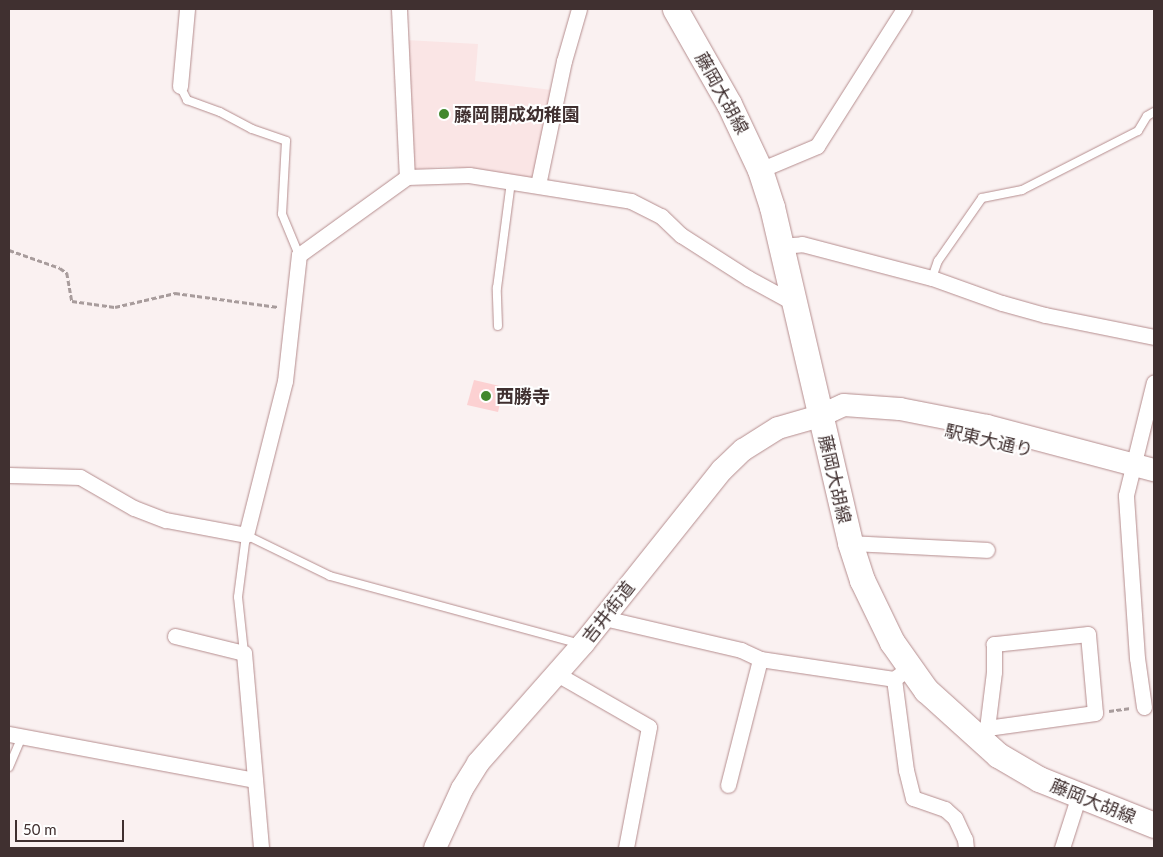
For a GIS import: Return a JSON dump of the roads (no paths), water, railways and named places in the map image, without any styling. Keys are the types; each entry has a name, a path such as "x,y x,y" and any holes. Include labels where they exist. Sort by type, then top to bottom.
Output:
{"main road":[{"name":"藤岡大胡線","path":"675,9 729,104 760,170 781,246 850,543 862,580 901,673 980,731 998,755 1039,779 1154,825"},
{"name":"吉井街道","path":"434,848 462,789 478,763 604,618 722,470 744,450 778,428 820,416 844,405 900,409 987,426 1139,470"},
{"path":"1139,470 1154,481"}],"street":[{"path":"180,86 187,9"},
{"path":"399,9 407,178"},
{"path":"538,185 564,61 579,9"},
{"path":"760,170 817,146 904,9"},
{"path":"9,475 80,477 134,508 166,520 246,535 285,381 299,255 407,178 469,174 630,201 661,216 681,234 748,278 794,303"},
{"path":"781,246 802,244 932,278 1002,303 1045,315 1154,337"},
{"path":"1144,707 1137,658 1126,495 1139,470 1154,382"},
{"path":"850,543 987,550"},
{"path":"604,618 741,650 760,660 901,673 906,770 913,798 945,808 955,818 965,839 966,848"},
{"path":"1088,634 1095,713 980,731 994,672 994,644 1088,634"},
{"path":"175,636 244,653 261,848"},
{"path":"728,785 760,660"},
{"path":"556,674 649,727 626,848"},
{"path":"15,735 255,780"},
{"path":"1062,848 1079,795"}],"lane":[{"path":"180,86 186,100 220,112 252,129 286,142 282,214 299,255"},
{"path":"932,278 938,261 982,198 1022,190 1138,131 1147,116 1154,112"},
{"path":"498,326 497,288 512,181"},
{"path":"244,653 238,597 246,535 330,576 582,644"},
{"path":"9,767 15,735"}],"place":[{"name":"藤岡開成幼稚園","path":"444,114"},
{"name":"西勝寺","path":"486,396"}]}
